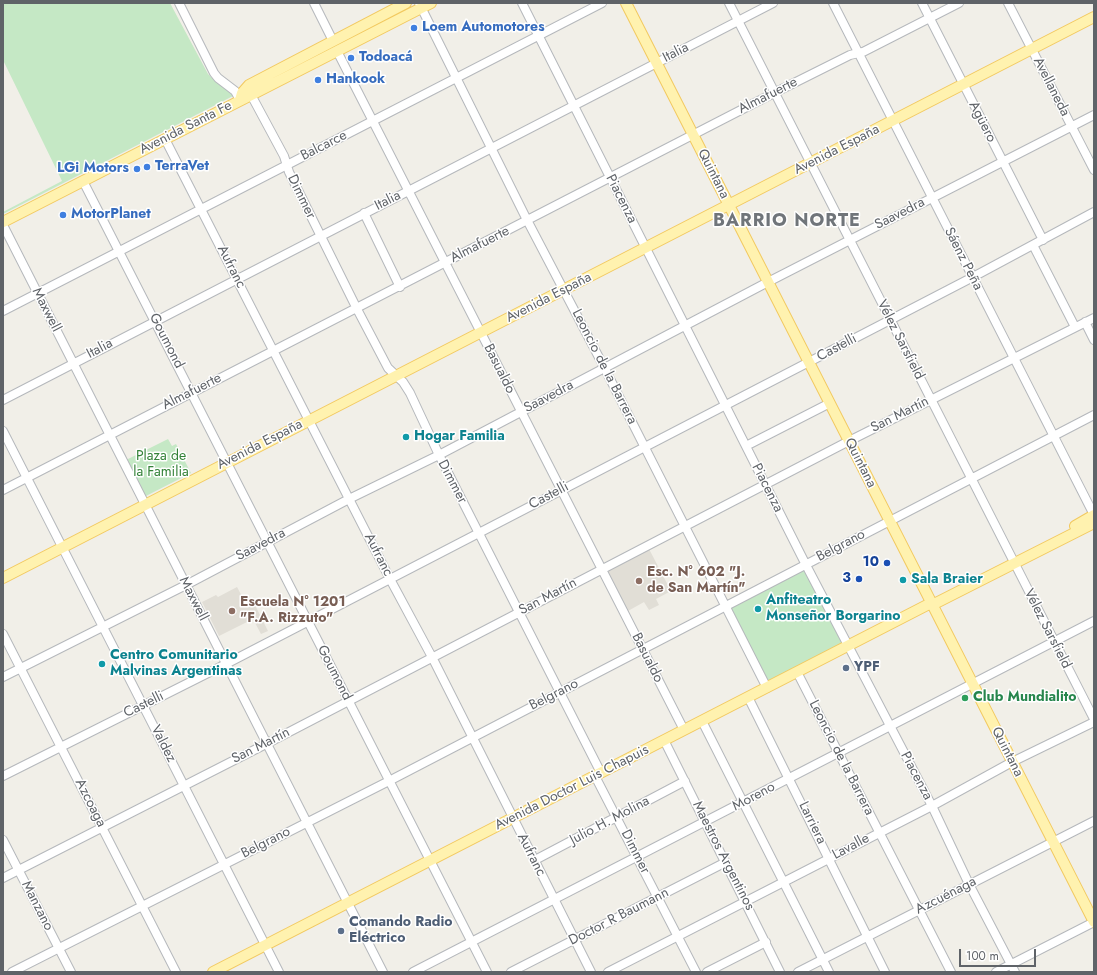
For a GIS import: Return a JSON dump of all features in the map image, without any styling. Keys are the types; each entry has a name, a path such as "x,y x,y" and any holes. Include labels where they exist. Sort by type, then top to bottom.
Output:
{"main road":[{"name":"Avenida Santa Fe","path":"335,46 406,3"},
{"name":"Quintana","path":"626,3 1094,922"},
{"name":"Avenida Santa Fe","path":"3,222 240,100 249,92 335,46 424,4"},
{"name":"Avenida España","path":"3,578 144,504 481,333 1094,17"},
{"path":"1013,562 1094,515"},
{"path":"1013,562 1094,523"},
{"name":"Avenida Doctor Luis Chapuis","path":"213,972 931,603 934,598 1013,562"}],"street":[{"path":"179,3 214,73 235,91 240,100"},
{"name":"Basualdo","path":"314,3 408,191 684,730"},
{"name":"Piacenza","path":"522,3 806,565 932,806 969,884 1016,972"},
{"name":"Balcarce","path":"3,311 602,3"},
{"name":"Vélez Sarsfield","path":"729,3 1094,721"},
{"name":"Italia","path":"3,400 155,320 773,3"},
{"name":"Sáenz Peña","path":"833,3 1094,515"},
{"name":"Agüero","path":"922,3 1043,240"},
{"name":"Almafuerte","path":"3,490 774,93 850,55 859,53 959,3"},
{"name":"Avellaneda","path":"1008,3 1094,170"},
{"name":"Leoncio de la Barrera","path":"424,4 456,78 766,688"},
{"name":"Dimmer","path":"249,92 284,156 320,236 356,309 388,368 403,382 410,393 438,455 560,691 617,818 696,972"},
{"name":"Saavedra","path":"3,677 186,585 350,499 438,455 684,325 1094,115"},
{"name":"Aufranc","path":"165,139 390,579 432,656 535,860 553,900 591,972"},
{"name":"Goumond","path":"83,181 120,250 487,972"},
{"name":"Castelli","path":"3,776 308,622 1033,246 1094,212"},
{"path":"364,213 400,286"},
{"name":"Maxwell","path":"3,226 108,435 383,972"},
{"path":"1033,246 1075,327"},
{"name":"San Martín","path":"3,878 266,744 432,656 765,484 1094,318"},
{"path":"1085,322 1094,340"},
{"path":"746,446 830,403"},
{"name":"Belgrano","path":"12,972 389,781 1094,415"},
{"name":"Valdez","path":"3,431 279,972"},
{"name":"Moreno","path":"413,972 638,858 744,801 1094,621"},
{"name":"Azcoaga","path":"3,634 176,972"},
{"name":"Leoncio de la Barrera","path":"797,672 950,972"},
{"name":"Larriera","path":"748,697 790,778 866,937 885,972"},
{"path":"702,721 785,882 829,972"},
{"name":"Lavalle","path":"608,972 785,882 879,832 932,806 1012,762 1094,721"},
{"name":"Maestros Argentinos","path":"664,740 780,972"},
{"name":"Julio H. Molina","path":"535,860 685,781"},
{"name":"Azcuénaga","path":"798,972 1052,841 1094,821"},
{"name":"Manzano","path":"3,840 70,972"},
{"name":"Doctor R Baumann","path":"511,972 726,862"},
{"path":"996,972 1094,922"},
{"path":"707,972 766,942"}],"shaded area":[{"name":"Esc. N° 602 \"J. de San Martín\"","path":"649,549 671,591 656,599 659,605 649,610 644,602 628,611 607,571"},
{"name":"Escuela N° 1201 \"F.A. Rizzuto\"","path":"237,587 245,602 252,599 268,631 261,634 253,619 219,636 202,602 216,595 218,597"}],"green space":[{"path":"3,3 170,3 208,74 231,92 233,96 3,214 3,212 62,181 3,60"},
{"name":"Plaza de la Familia","path":"168,439 172,446 176,444 191,473 144,497 126,460"},
{"path":"804,570 843,644 767,683 729,609"}],"place":[{"name":"Loem Automotores","path":"414,28"},
{"name":"Todoacá","path":"351,58"},
{"name":"Hankook","path":"318,80"},
{"name":"TerraVet","path":"147,167"},
{"name":"LGi Motors","path":"137,169"},
{"name":"MotorPlanet","path":"63,215"},
{"name":"Hogar Familia","path":"406,437"},
{"name":"10","path":"887,563"},
{"name":"3","path":"859,579"},
{"name":"Sala Braier","path":"903,580"},
{"name":"Esc. N° 602 \"J. de San Martín\"","path":"639,581"},
{"name":"Anfiteatro Monseñor Borgarino","path":"758,609"},
{"name":"Escuela N° 1201 \"F.A. Rizzuto\"","path":"232,611"},
{"name":"Centro Comunitario Malvinas Argentinas","path":"102,664"},
{"name":"YPF","path":"846,668"},
{"name":"Club Mundialito","path":"965,698"},
{"name":"Comando Radio Eléctrico","path":"341,931"}],"district":[{"name":"BARRIO NORTE","path":"787,222"}]}
